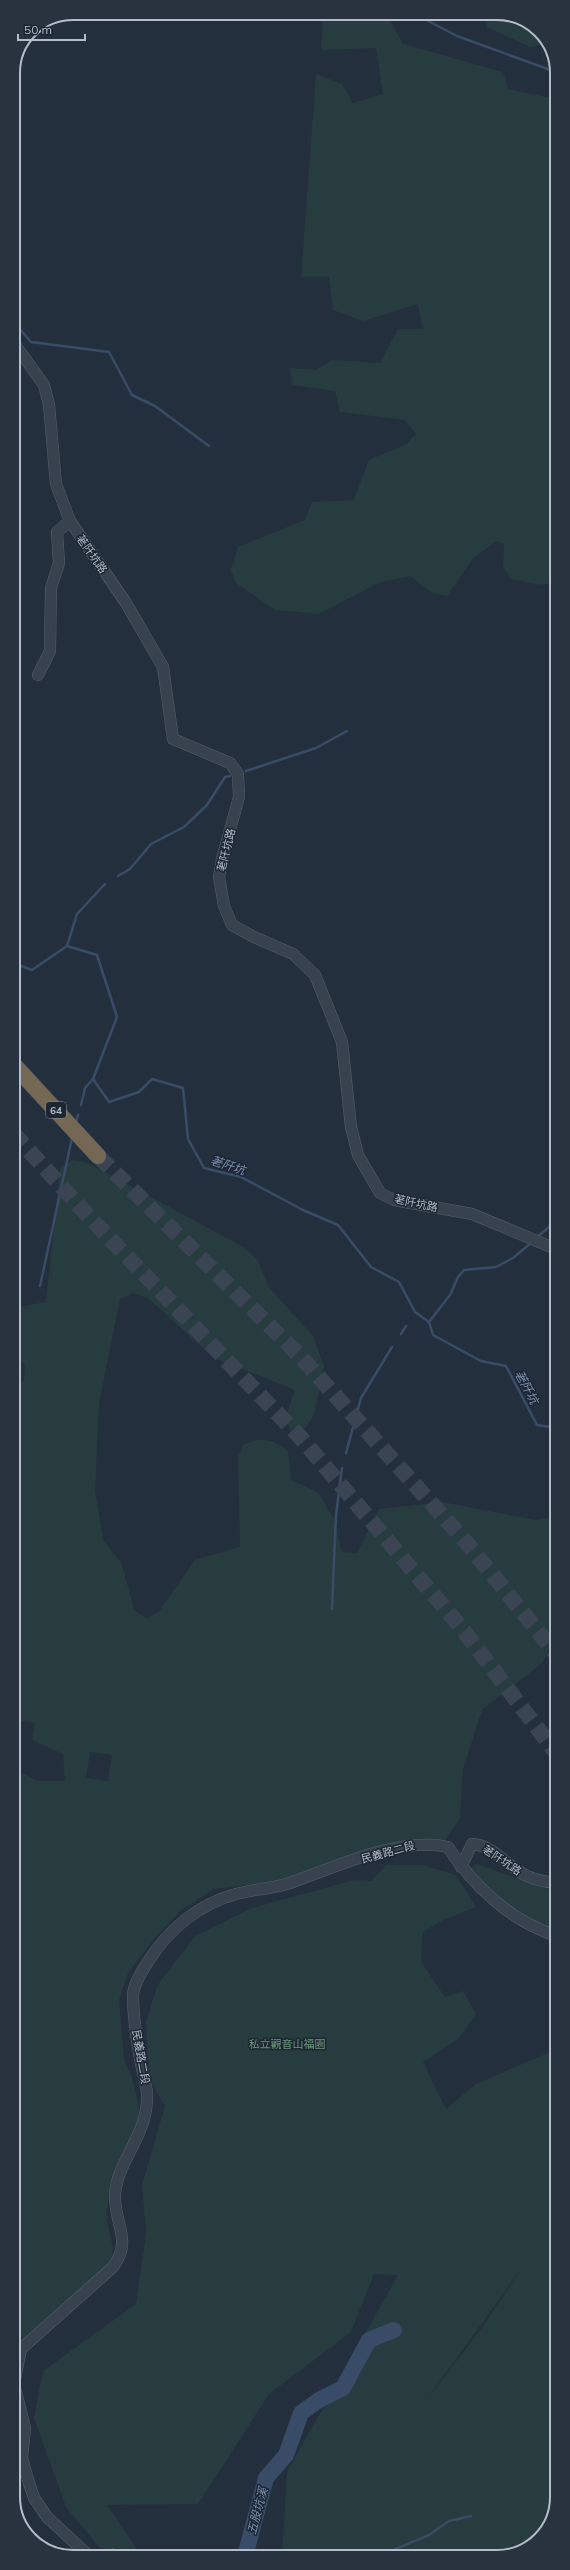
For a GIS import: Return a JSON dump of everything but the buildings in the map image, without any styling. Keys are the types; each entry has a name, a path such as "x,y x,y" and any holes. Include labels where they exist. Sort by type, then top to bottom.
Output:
{"highway":[{"name":"64","path":"20,1071 98,1156"}],"street":[{"name":"荖阡坑路","path":"20,351 44,384 49,405 56,484 70,521 126,603 163,667 173,739 230,763 238,774 239,797 222,858 219,877 224,906 232,925 254,937 293,954 315,975 342,1042 351,1127 358,1155 380,1193 394,1200 472,1214 550,1246"},
{"path":"38,675 50,651 51,588 59,563 57,532 70,521"},
{"name":"民義路二段","path":"20,2354 21,2349 114,2267 122,2255 123,2240 115,2196 119,2178 144,2124 147,2093 137,2044 132,1993 140,1974 159,1945 182,1922 211,1903 236,1894 279,1886 411,1844 430,1843 448,1847 461,1867 501,1906 538,1930 550,1934"},
{"name":"荖阡坑路","path":"461,1867 472,1844 483,1844 526,1875 542,1882 550,1883"},
{"name":"民義路二段","path":"20,2408 25,2428 22,2458 34,2498 47,2516 83,2550"}],"green space":[{"path":"323,20 390,20 403,44 503,72 508,89 550,98 550,583 540,585 511,579 503,567 504,544 497,541 473,558 447,596 432,593 410,576 380,582 319,614 275,610 236,583 231,570 238,547 305,520 312,502 354,500 369,460 407,444 416,434 405,420 340,412 335,391 292,385 290,368 316,370 331,360 380,363 398,329 423,329 418,304 363,321 333,310 329,277 301,277 316,74 342,84 353,103 383,94 376,48 321,50"},
{"path":"488,20 500,20 517,24 532,33 542,45 530,47 487,27"},
{"path":"72,1160 88,1163 245,1248 257,1259 269,1287 313,1336 324,1366 314,1415 305,1428 291,1431 285,1419 295,1390 214,1358 148,1298 133,1293 120,1299 99,1403 95,1491 103,1540 122,1564 134,1610 147,1619 160,1610 195,1560 240,1547 238,1457 244,1444 257,1440 267,1440 276,1443 288,1451 291,1480 319,1493 334,1520 342,1552 357,1553 379,1509 442,1502 536,1520 550,1518 550,1649 542,1663 482,1710 463,1769 460,1818 444,1842 323,1866 277,1882 214,1889 180,1911 154,1939 128,1973 119,2000 124,2060 132,2077 139,2107 138,2127 110,2190 106,2214 113,2249 109,2273 20,2355 20,1771 37,1781 65,1781 63,1754 32,1740 35,1723 20,1720 20,1384 24,1380 25,1366 20,1360 20,1307 46,1302 60,1169","holes":["90,1752 112,1755 108,1781 86,1778"]},
{"path":"477,1864 550,1890 550,1930 473,1883 465,1871"},
{"name":"私立觀音山福園","path":"386,1865 423,1865 456,1875 476,1907 441,1921 423,1932 421,1962 445,1997 463,1991 476,2014 458,2039 423,2062 446,2109 476,2084 550,2052 550,2497 545,2520 532,2537 524,2543 507,2549 282,2550 287,2472 398,2275 374,2274 351,2332 269,2394 198,2504 107,2505 137,2550 102,2550 66,2507 34,2418 43,2371 136,2304 146,2234 142,2185 165,2106 149,2078 146,2022 157,1986 195,1936 252,1908 354,1880 371,1881","holes":["522,2268 481,2329 425,2402"]}],"waterway":[{"path":"426,20 457,36 550,70"},
{"path":"20,329 31,342 109,352 132,395 155,406 209,446"},
{"path":"246,771 316,748 347,731"},
{"path":"118,876 130,869 151,844 184,827 207,805 225,777 230,776"},
{"path":"67,946 77,914 105,884"},
{"name":"荖阡坑","path":"20,966 32,970 67,946 97,955 117,1017 93,1079 109,1102 139,1092 152,1079 183,1088 188,1139 204,1168 241,1177 303,1210 338,1225 371,1267 399,1282 415,1312 429,1322 433,1335 481,1361 506,1366 537,1425 550,1427"},
{"path":"81,1105 85,1088 93,1079"},
{"path":"76,1122 78,1115"},
{"path":"40,1286 72,1138"},
{"path":"536,1238 550,1225"},
{"path":"429,1322 450,1295 458,1277 464,1270 496,1267 513,1258 531,1243"},
{"path":"401,1334 406,1326"},
{"path":"346,1453 361,1398 392,1347"},
{"path":"332,1609 336,1515 342,1468"},
{"name":"五股坑溪","path":"247,2550 266,2478 286,2455 301,2413 319,2400 343,2388 369,2340 394,2330"},
{"path":"393,2550 429,2535 449,2521 471,2516"}],"tunnel":[{"path":"20,1141 93,1221 301,1438 464,1631 550,1745"},
{"path":"98,1156 300,1356 466,1542 550,1646"}]}
